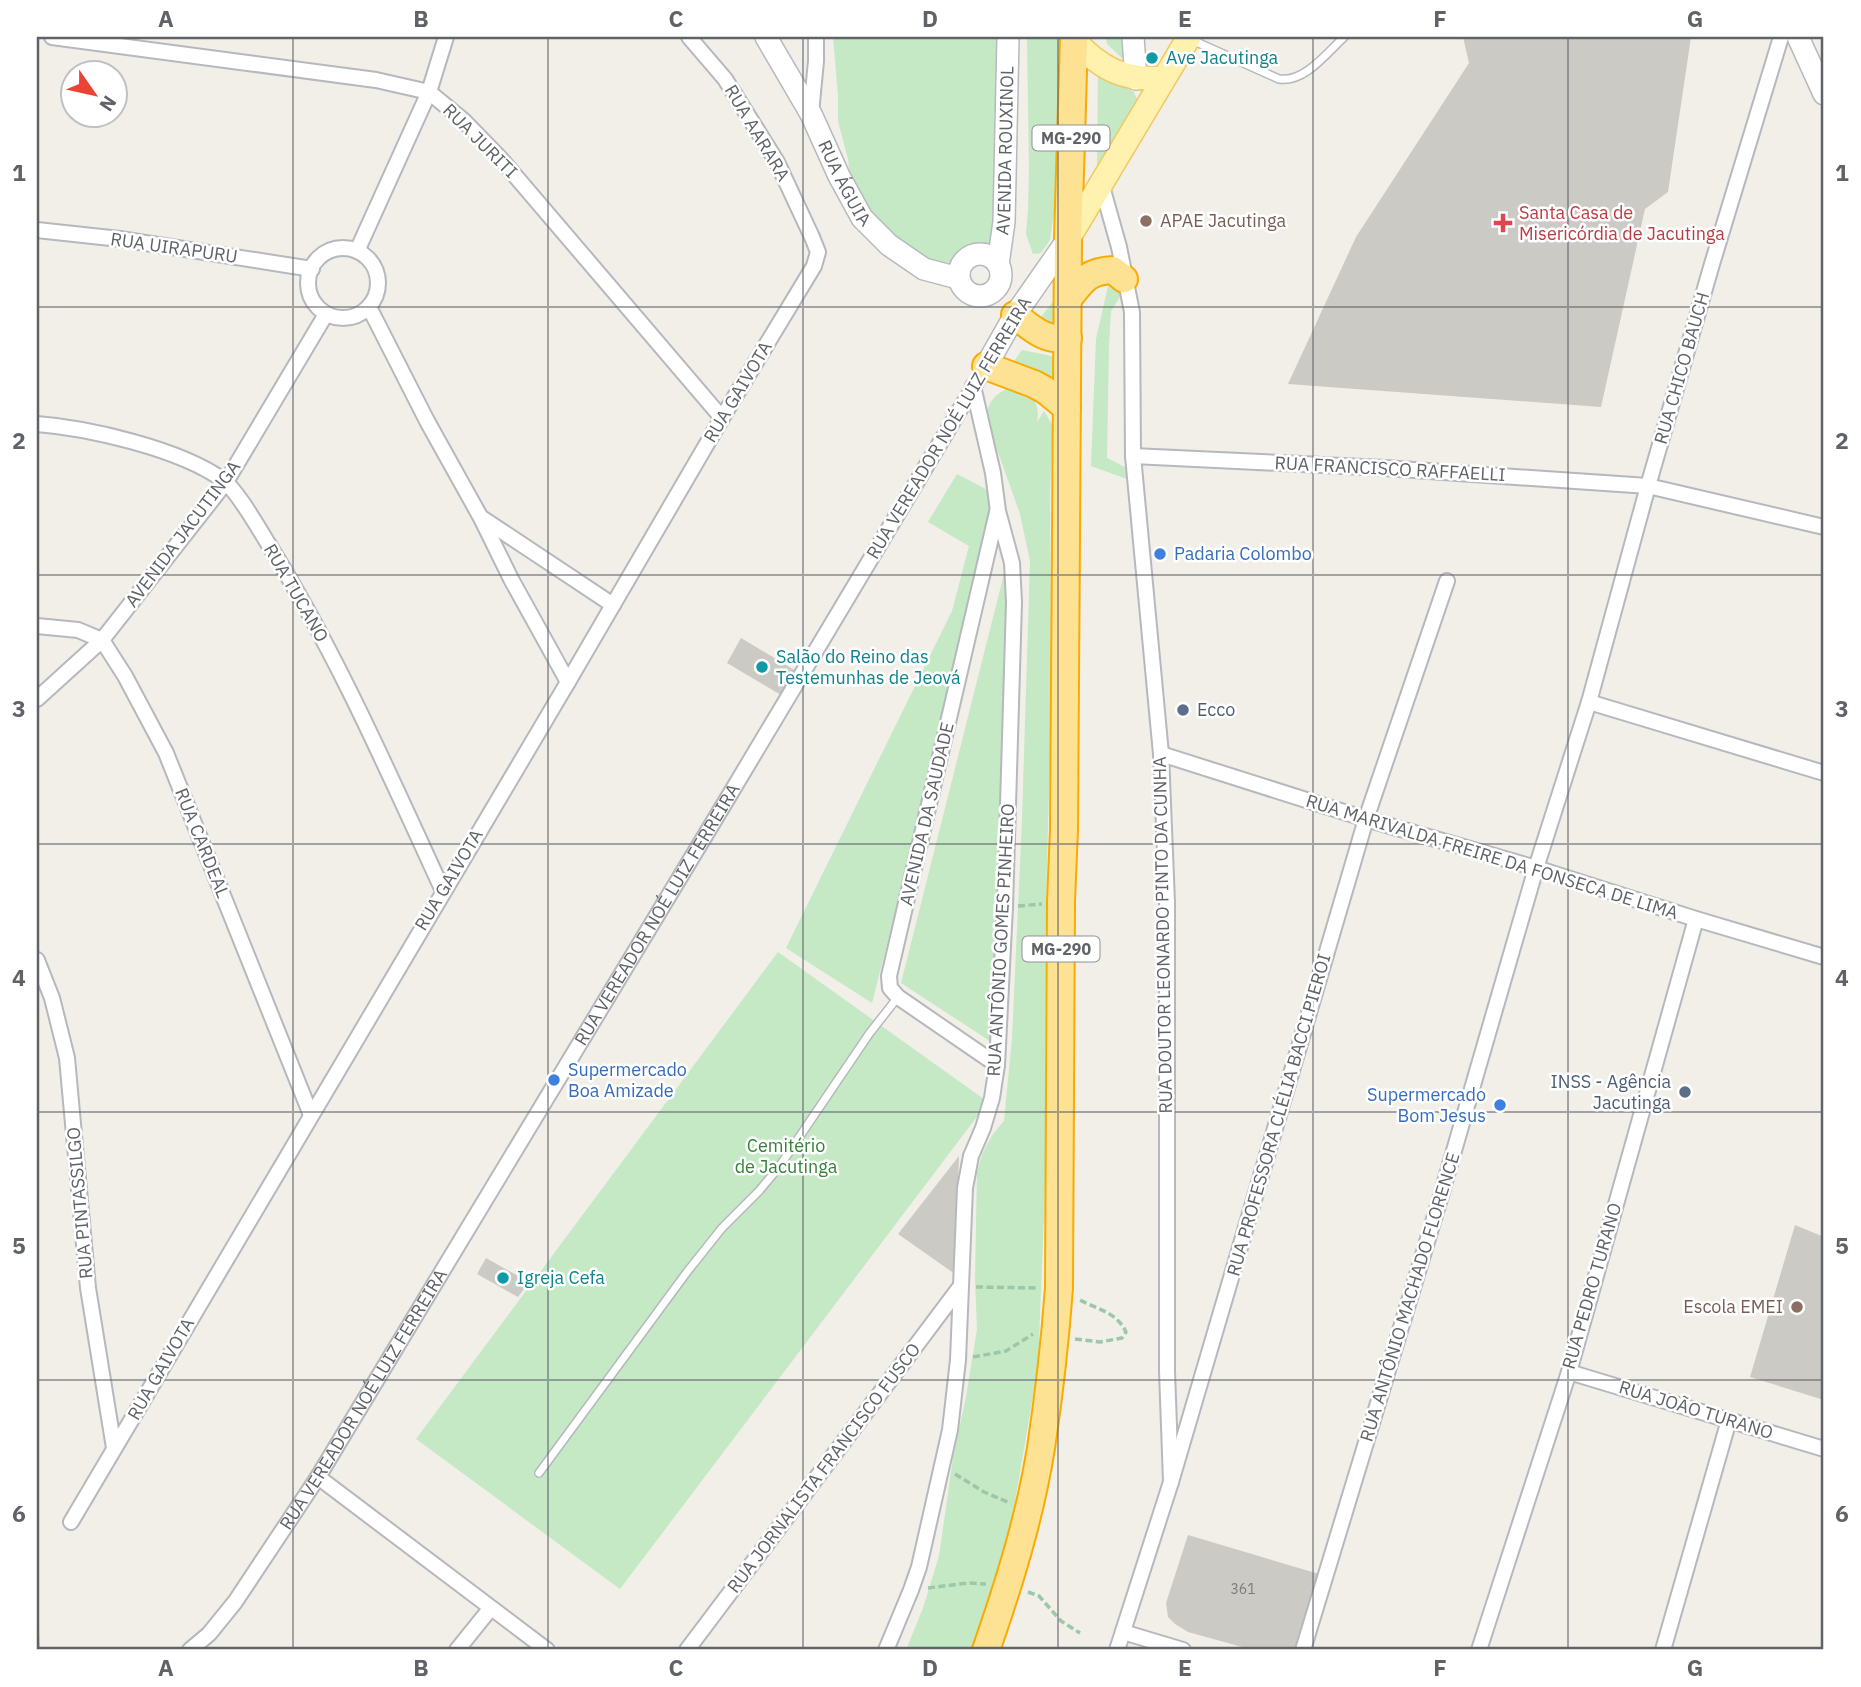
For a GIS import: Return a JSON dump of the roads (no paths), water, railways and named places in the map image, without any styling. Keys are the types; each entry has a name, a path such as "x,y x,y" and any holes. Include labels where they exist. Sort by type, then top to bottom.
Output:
{"highway":[{"name":"MG-290","path":"986,1650 1008,1585 1041,1449 1059,1288 1068,239 1074,39"},
{"path":"1069,299 1082,282 1097,271 1113,270 1124,279"},
{"path":"1015,315 1046,337 1059,340 1068,338"},
{"path":"979,376 1034,384 1067,408"}],"main road":[{"path":"1068,239 1189,38"},
{"path":"1074,39 1086,54 1117,73 1136,79 1164,78"}],"street":[{"name":"RUA JURITI","path":"52,37 376,80 429,92 464,121 500,158 722,418"},
{"path":"357,251 429,92 446,37"},
{"name":"RUA AARARA","path":"689,37 725,79 777,162 812,237"},
{"path":"766,37 811,114"},
{"name":"RUA ÁGUIA","path":"817,37 811,114 839,176 862,218 890,245 924,269 958,278"},
{"name":"AVENIDA ROUXINOL","path":"996,279 1004,222 1008,37"},
{"path":"1133,37 1136,79"},
{"name":"RUA CHICO BAUCH","path":"1589,702 1708,277 1781,37"},
{"path":"1798,37 1824,94"},
{"name":"RUA DOUTOR LEONARDO PINTO DA CUNHA","path":"1101,183 1119,247 1132,312 1133,456 1161,754 1167,902 1167,1371 1171,1482"},
{"name":"RUA UIRAPURU","path":"37,230 120,239 312,269"},
{"name":"RUA GAIVOTA","path":"71,1522 814,266 818,252 812,237"},
{"name":"RUA VEREADOR NOÉ LUIZ FERREIRA","path":"190,1650 209,1634 235,1602 318,1477 726,801 1015,315 1068,239"},
{"path":"336,249 357,251 367,257 374,266 378,287 375,298 360,314 349,318 326,314 312,299 309,279 312,269 326,253 336,249"},
{"path":"1015,315 996,279 991,257 973,254 964,260 959,268 958,278 962,288 970,294 980,296 996,279 1043,272"},
{"path":"369,307 427,421 568,682"},
{"name":"AVENIDA JACUTINGA","path":"37,699 102,640 226,482 326,314"},
{"name":"RUA ANTÔNIO GOMES PINHEIRO","path":"886,1650 919,1567 950,1430 958,1360 965,1188 971,1156 992,1098 997,1065 1005,907 1014,602 1012,563 998,511 979,376"},
{"name":"RUA TUCANO","path":"37,424 114,437 158,449 205,469 226,482 296,587 341,675 443,891"},
{"name":"RUA FRANCISCO RAFFAELLI","path":"1133,456 1385,468 1648,486 1824,527"},
{"name":"AVENIDA DA SAUDADE","path":"898,997 890,988 889,976 998,511"},
{"path":"481,518 613,605"},
{"name":"RUA PROFESSORA CLÉLIA BACCI PIEROI","path":"1117,1650 1171,1482 1366,820 1447,581"},
{"path":"37,626 78,630 102,640"},
{"name":"RUA CARDEAL","path":"102,640 125,676 166,753 311,1115"},
{"path":"1589,702 1824,772"},
{"name":"RUA ANTÔNIO MACHADO FLORENCE","path":"1303,1650 1440,1199 1536,868 1589,702"},
{"name":"RUA MARIVALDA FREIRE DA FONSECA DE LIMA","path":"1161,754 1366,820 1536,868 1824,957"},
{"name":"RUA PEDRO TURANO","path":"1479,1650 1569,1372 1696,919"},
{"name":"RUA PINTASSILGO","path":"37,960 52,998 67,1058 88,1288 114,1448"},
{"path":"898,997 997,1065"},
{"name":"RUA JORNALISTA FRANCISCO FUSCO","path":"687,1650 960,1287"},
{"name":"RUA JOÃO TURANO","path":"1569,1372 1824,1449"},
{"path":"1663,1650 1729,1420"},
{"path":"318,1477 547,1650"},
{"path":"457,1650 491,1609"},
{"path":"1123,1632 1183,1650"}],"lane":[{"path":"1189,38 1279,79 1288,80 1308,70 1344,37"},
{"path":"539,1473 687,1272 722,1228 779,1167 869,1034 898,997"}],"place":[{"name":"Ave Jacutinga","path":"1152,58"},
{"name":"APAE Jacutinga","path":"1146,221"},
{"name":"Santa Casa de Misericórdia de Jacutinga","path":"1503,223"},
{"name":"Padaria Colombo","path":"1160,554"},
{"name":"Salão do Reino das Testemunhas de Jeová","path":"762,667"},
{"name":"Ecco","path":"1183,710"},
{"name":"Supermercado Boa Amizade","path":"554,1080"},
{"name":"INSS - Agência Jacutinga","path":"1685,1092"},
{"name":"Supermercado Bom Jesus","path":"1500,1105"},
{"name":"Igreja Cefa","path":"503,1278"},
{"name":"Escola EMEI","path":"1797,1307"}],"park label":[{"name":"Cemitério de Jacutinga","path":"786,1156"}]}
